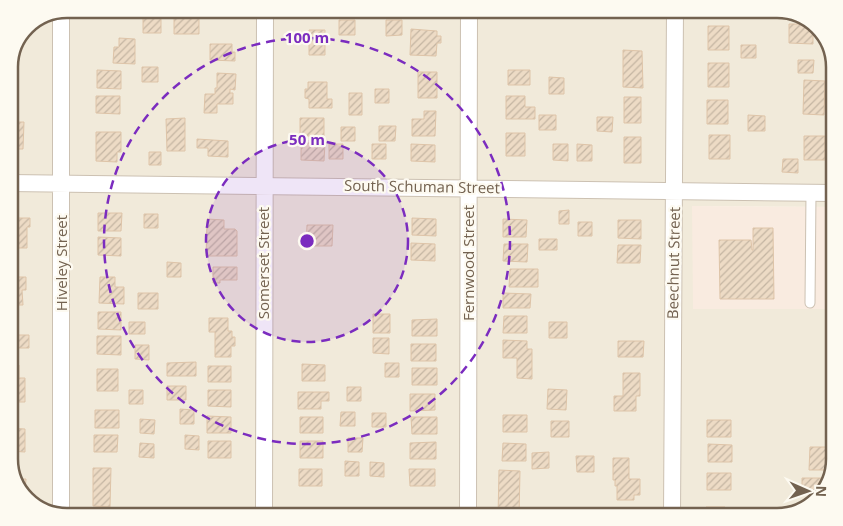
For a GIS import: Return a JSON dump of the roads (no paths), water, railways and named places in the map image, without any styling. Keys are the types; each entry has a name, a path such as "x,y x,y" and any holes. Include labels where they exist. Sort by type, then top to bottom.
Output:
{"street":[{"name":"Hiveley Street","path":"61,18 61,508"},
{"name":"Somerset Street","path":"264,508 265,18"},
{"name":"Fernwood Street","path":"468,508 469,18"},
{"name":"Beechnut Street","path":"672,508 675,18"},
{"name":"South Schuman Street","path":"18,183 826,193"}],"lane":[{"path":"810,303 811,193"}]}
